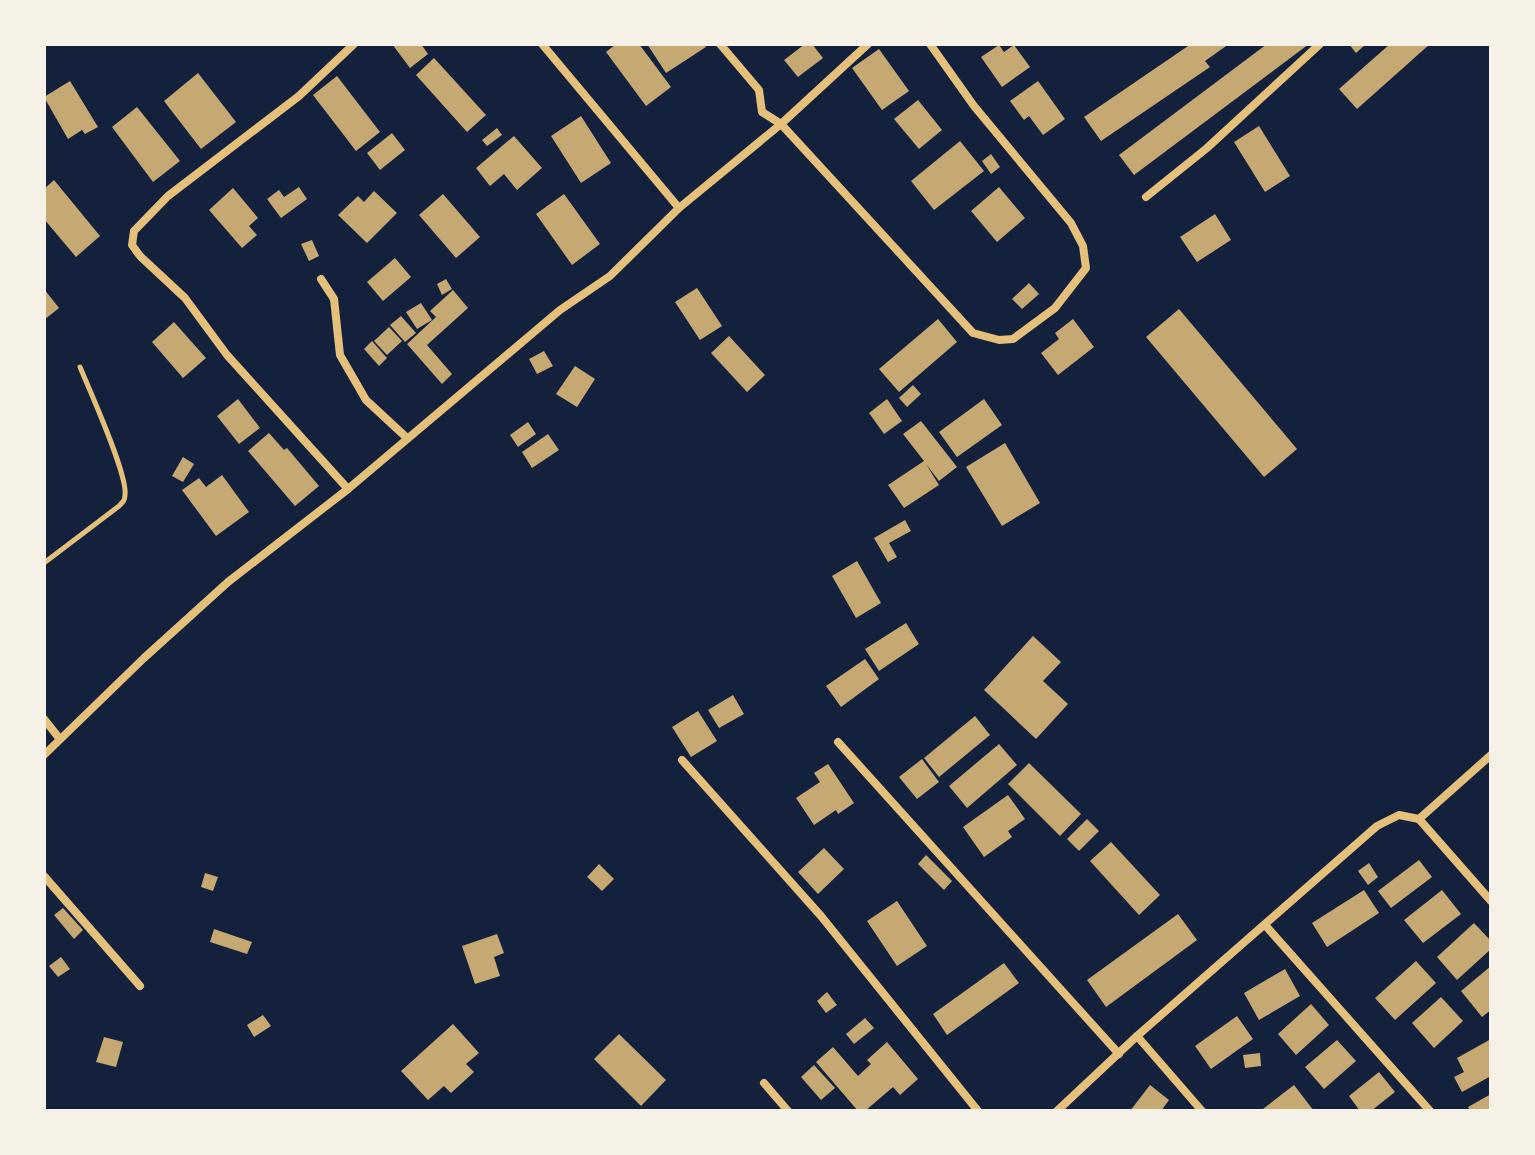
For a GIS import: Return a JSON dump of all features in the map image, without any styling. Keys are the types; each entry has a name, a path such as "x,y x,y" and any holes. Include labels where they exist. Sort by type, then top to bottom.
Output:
{"street":[{"path":"348,489 227,355 185,298 132,245 134,231 168,196 299,96 354,44"},
{"path":"542,44 679,208"},
{"path":"720,44 759,90 762,112 781,124 973,333 999,340 1013,339 1055,308 1086,268 1083,246 1071,223 974,106 930,44"},
{"path":"44,755 228,582 348,489 560,310 610,276 679,208 781,124 868,44"},
{"path":"1146,197 1207,148 1320,44"},
{"path":"321,279 334,299 340,355 366,400 407,438"},
{"path":"44,719 59,738"},
{"path":"838,742 1119,1054"},
{"path":"1419,819 1491,755"},
{"path":"682,760 821,916 978,1111"},
{"path":"1057,1111 1137,1036 1377,826 1399,815 1419,819 1491,901"},
{"path":"44,876 140,986"},
{"path":"1265,925 1430,1111"},
{"path":"1137,1036 1202,1111"},
{"path":"764,1083 788,1111"}],"lane":[{"path":"44,563 119,506 125,498 113,447 80,367"}],"building":[{"path":"392,44 421,44 428,54 410,68"},
{"path":"616,44 639,44 671,87 646,106 606,52"},
{"path":"647,44 704,44 706,47 666,73"},
{"path":"805,44 812,44 823,58 798,77 784,60"},
{"path":"1191,44 1229,44 1205,61 1210,67 1101,141 1084,117"},
{"path":"1267,44 1309,44 1134,175 1119,155"},
{"path":"1349,44 1366,44 1356,53"},
{"path":"1390,44 1430,44 1357,109 1339,89"},
{"path":"999,45 1004,52 1014,45 1030,67 1002,87 981,57"},
{"path":"879,49 909,91 882,110 852,68"},
{"path":"434,58 486,115 467,132 416,75"},
{"path":"198,73 236,122 201,149 164,101"},
{"path":"337,76 380,132 356,151 313,95"},
{"path":"70,81 98,127 85,134 82,130 68,139 44,97"},
{"path":"1038,81 1065,119 1043,135 1029,116 1024,120 1010,101"},
{"path":"918,100 942,130 919,149 894,119"},
{"path":"137,107 180,161 153,182 112,127"},
{"path":"581,116 611,163 581,183 551,136"},
{"path":"1259,126 1290,176 1265,192 1234,142"},
{"path":"497,128 502,135 487,146 482,140"},
{"path":"392,133 405,150 380,170 367,153"},
{"path":"514,136 542,168 517,190 504,174 490,186 476,168"},
{"path":"960,141 984,171 934,210 911,181"},
{"path":"991,154 1000,167 991,174 982,161"},
{"path":"54,180 100,236 76,257 44,219 44,189"},
{"path":"299,187 307,199 281,218 267,199 279,190 284,197"},
{"path":"999,187 1025,218 997,242 971,211"},
{"path":"233,188 258,218 249,226 257,235 242,248 209,210"},
{"path":"374,191 397,213 367,243 338,215 358,196 364,202"},
{"path":"443,194 480,237 456,258 419,215"},
{"path":"564,194 600,244 572,265 536,214"},
{"path":"1215,214 1231,240 1197,262 1180,237"},
{"path":"312,240 319,256 309,261 301,244"},
{"path":"395,258 411,277 383,301 367,282"},
{"path":"446,279 452,289 442,295 437,284"},
{"path":"1029,283 1039,294 1022,309 1012,299"},
{"path":"697,288 722,326 700,340 675,302"},
{"path":"44,289 59,308 44,320"},
{"path":"453,290 468,308 427,345 452,374 442,384 407,344 436,317 430,311"},
{"path":"421,303 432,320 417,329 406,312"},
{"path":"1179,309 1297,449 1264,477 1146,337"},
{"path":"401,316 416,333 405,342 390,325"},
{"path":"938,319 957,342 899,392 879,369"},
{"path":"1073,319 1094,347 1058,375 1041,353 1059,339 1055,333"},
{"path":"174,322 206,358 183,378 152,342"},
{"path":"389,327 402,341 387,355 374,341"},
{"path":"729,336 765,375 747,392 711,353"},
{"path":"372,341 387,358 379,366 364,349"},
{"path":"544,351 553,366 537,374 529,359"},
{"path":"575,366 595,379 577,407 556,394"},
{"path":"913,385 921,394 907,407 899,398"},
{"path":"238,399 260,428 239,444 217,416"},
{"path":"887,399 902,421 884,434 869,413"},
{"path":"984,399 1002,425 957,457 939,432"},
{"path":"921,421 957,467 939,481 926,464 939,485 904,508 888,485 924,461 903,434"},
{"path":"528,422 536,434 518,447 510,435"},
{"path":"269,433 284,450 287,448 319,486 295,506 248,451"},
{"path":"548,434 559,450 532,468 522,452"},
{"path":"1005,443 1040,503 1002,526 966,467"},
{"path":"183,457 194,464 183,482 172,476"},
{"path":"222,475 249,512 216,536 182,490 199,478 206,487"},
{"path":"905,520 911,531 889,543 897,557 888,562 874,538"},
{"path":"857,561 881,603 856,618 832,576"},
{"path":"906,623 919,644 879,671 865,649"},
{"path":"1033,636 1061,662 1043,681 1068,704 1036,739 984,690"},
{"path":"865,659 879,679 841,707 826,686"},
{"path":"733,695 744,714 719,728 708,710"},
{"path":"698,711 717,741 691,757 672,727"},
{"path":"975,716 990,735 939,777 924,758"},
{"path":"999,744 1017,765 967,808 949,786"},
{"path":"922,759 939,782 917,799 899,777"},
{"path":"1029,763 1081,814 1060,836 1008,784"},
{"path":"828,764 854,803 838,814 836,810 814,825 796,798 820,782 814,773"},
{"path":"1008,795 1025,819 1008,831 1012,837 984,857 963,827"},
{"path":"1087,819 1099,831 1079,851 1067,839"},
{"path":"1111,842 1160,895 1139,915 1090,861"},
{"path":"824,848 844,869 818,894 798,872"},
{"path":"926,855 952,881 944,890 918,864"},
{"path":"1419,860 1432,877 1391,908 1378,891"},
{"path":"1369,863 1378,877 1368,885 1358,871"},
{"path":"599,864 614,879 602,891 587,877"},
{"path":"205,873 218,877 213,891 201,887"},
{"path":"1364,890 1379,913 1327,947 1312,923"},
{"path":"1442,890 1461,914 1423,943 1404,920"},
{"path":"897,901 927,946 897,966 867,921"},
{"path":"63,908 83,930 74,939 54,915"},
{"path":"1178,914 1197,940 1106,1007 1087,980"},
{"path":"1474,923 1491,941 1491,949 1457,980 1437,957"},
{"path":"214,929 252,942 247,954 210,942"},
{"path":"497,934 504,953 494,957 500,976 475,984 462,946"},
{"path":"61,957 70,969 58,977 49,966"},
{"path":"1416,961 1436,983 1395,1020 1375,998"},
{"path":"1004,963 1019,983 947,1035 933,1014"},
{"path":"1491,966 1491,1010 1482,1017 1461,991"},
{"path":"1285,969 1300,996 1259,1020 1244,993"},
{"path":"827,992 837,1005 826,1013 817,1001"},
{"path":"1441,997 1463,1021 1434,1048 1412,1023"},
{"path":"1311,1004 1329,1025 1296,1055 1278,1034"},
{"path":"263,1015 271,1026 254,1037 247,1025"},
{"path":"1237,1016 1253,1039 1211,1069 1195,1046"},
{"path":"865,1018 874,1028 854,1044 846,1034"},
{"path":"453,1024 479,1053 466,1064 474,1072 451,1093 444,1086 428,1100 401,1071"},
{"path":"619,1034 666,1080 641,1106 594,1059"},
{"path":"104,1037 123,1042 116,1067 96,1062"},
{"path":"1491,1039 1491,1076 1462,1092 1454,1077 1464,1072 1457,1058"},
{"path":"1337,1040 1356,1061 1324,1089 1305,1067"},
{"path":"887,1042 918,1079 900,1095 893,1087 865,1111 858,1111 816,1062 833,1047 858,1076 871,1064 867,1060"},
{"path":"1260,1053 1261,1066 1245,1068 1243,1055"},
{"path":"814,1065 835,1088 821,1100 801,1077"},
{"path":"1379,1072 1395,1092 1371,1111 1360,1111 1349,1096"},
{"path":"1150,1085 1169,1100 1161,1111 1130,1111"},
{"path":"1294,1085 1314,1111 1263,1109"},
{"path":"1491,1094 1491,1111 1470,1111 1468,1107"}]}
